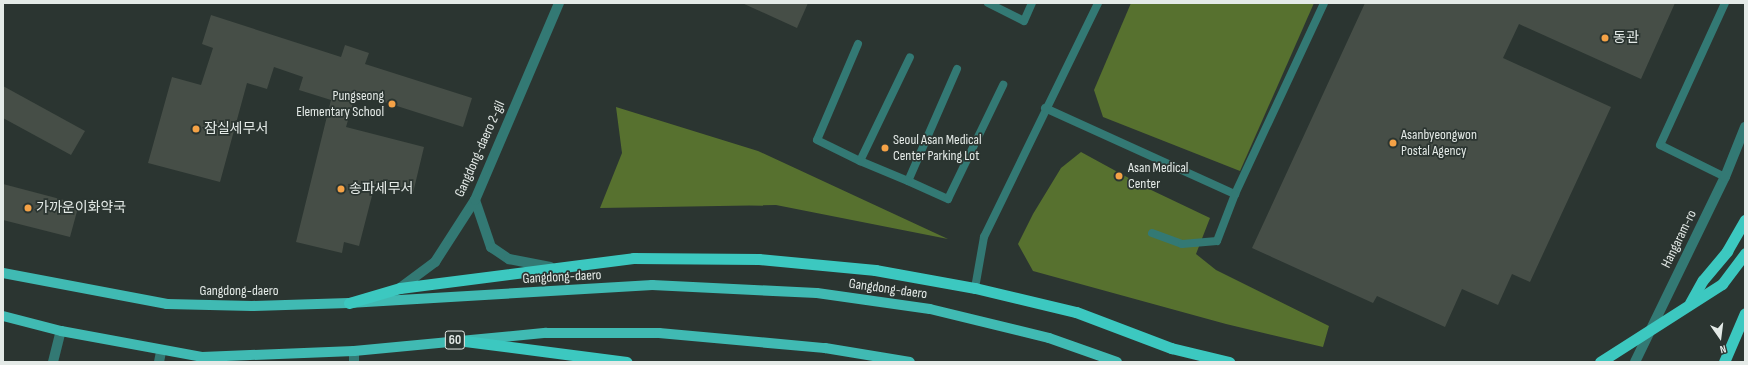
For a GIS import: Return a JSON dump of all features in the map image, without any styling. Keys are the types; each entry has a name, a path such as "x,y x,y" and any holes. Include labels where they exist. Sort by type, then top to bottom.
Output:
{"highway":[{"path":"1690,304 1703,280 1727,251 1745,220"},
{"path":"1602,361 1722,284 1745,253"},
{"path":"349,303 400,288 633,258 758,259 875,270 975,288 1076,312 1171,348 1229,362"},
{"path":"1724,362 1745,313"},
{"path":"457,340 627,362"}],"main road":[{"name":"Gangdong-daero","path":"3,273 167,304 252,306 349,303 652,285 817,293 930,309 1049,338 1117,362"},
{"name":"60","path":"3,316 62,331 161,352 202,357 245,359 354,351 457,340 546,333 660,333 825,348 910,362"}],"street":[{"name":"Gangdong-daero 2-gil","path":"400,288 435,262 475,200 559,3"},
{"name":"Hangaram-ro","path":"1635,362 1725,177 1745,127"},
{"path":"475,200 491,247 509,259 555,268"},
{"path":"53,362 62,331"},
{"path":"1171,348 1210,362"},
{"path":"354,351 354,362"},
{"path":"159,362 161,352"}],"lane":[{"path":"988,3 1024,21 1032,3"},
{"path":"975,288 984,237 1098,3"},
{"path":"1152,233 1182,244 1217,241 1235,194 1324,3"},
{"path":"1725,3 1660,145 1725,177"},
{"path":"858,44 817,140 860,161 948,199 1003,85"},
{"path":"860,161 910,57"},
{"path":"908,181 957,70"},
{"path":"1046,108 1235,194"}],"green space":[{"path":"1131,3 1314,3 1240,171 1103,117 1094,90"},
{"path":"616,107 758,151 948,239 776,205 600,208 622,153"},
{"path":"1081,152 1147,188 1210,218 1196,254 1216,270 1329,326 1323,347 1226,324 1033,271 1018,244 1033,214 1061,168"}],"building":[{"path":"742,3 808,3 797,28"},
{"path":"1365,3 1675,3 1641,79 1519,24 1503,58 1611,107 1530,282 1512,274 1498,305 1462,289 1445,327 1377,296 1373,303 1252,248"},
{"path":"211,15 341,57 345,45 369,53 365,64 472,98 463,127 356,93 346,127 424,147 413,193 375,184 359,246 344,242 342,253 296,242 331,100 299,90 303,77 274,67 267,89 247,83 220,182 148,163 172,77 201,85 213,48 202,44"},
{"path":"3,86 85,131 71,155 3,118"},
{"path":"3,184 79,204 70,237 3,220"}],"place":[{"name":"동관","path":"1605,38"},
{"name":"Pungseong Elementary School","path":"392,104"},
{"name":"잠실세무서","path":"196,129"},
{"name":"Asanbyeongwon Postal Agency","path":"1393,143"},
{"name":"Seoul Asan Medical Center Parking Lot","path":"885,148"},
{"name":"Asan Medical Center","path":"1119,176"},
{"name":"송파세무서","path":"341,189"},
{"name":"가까운이화약국","path":"28,208"}]}
